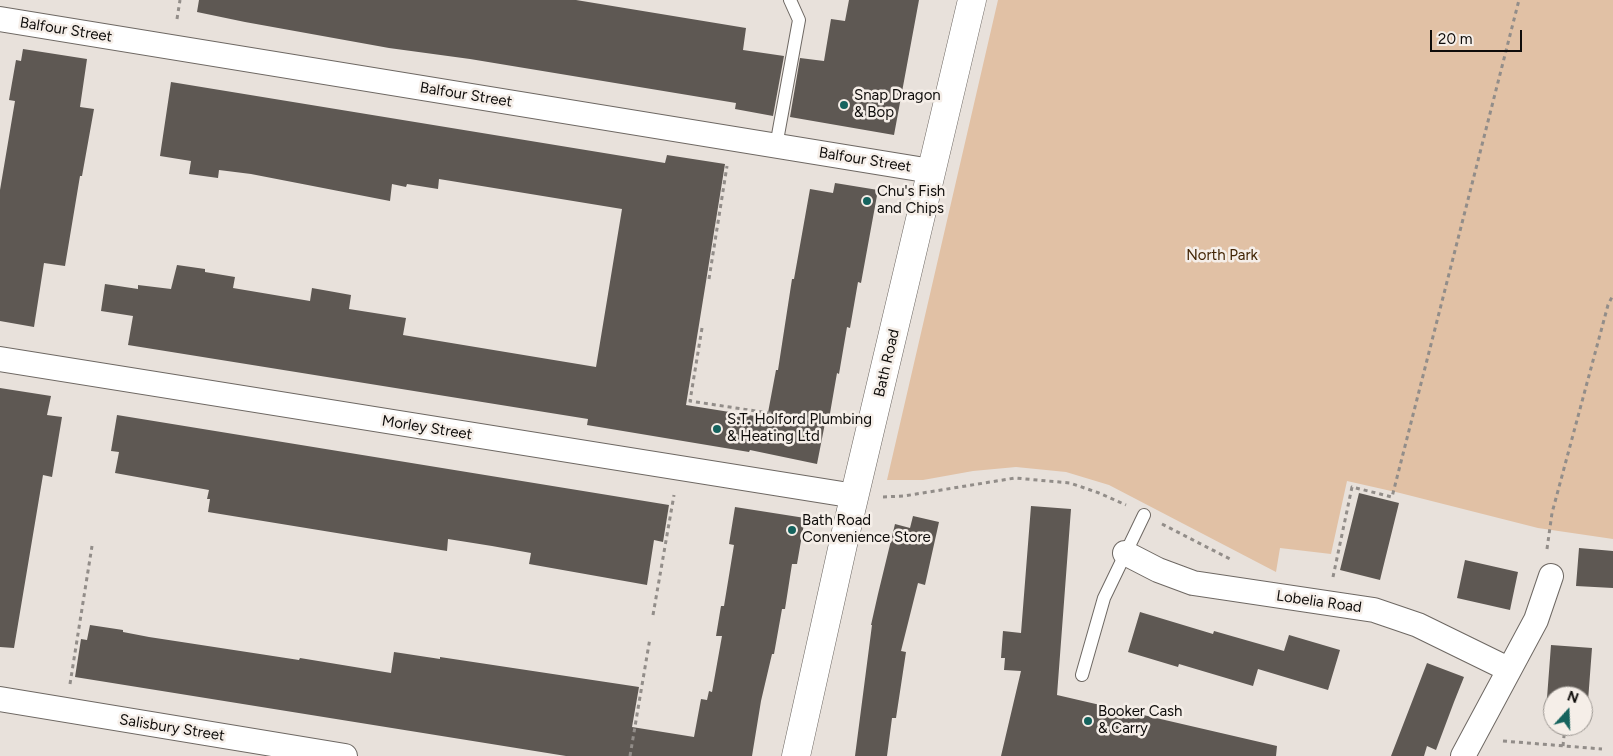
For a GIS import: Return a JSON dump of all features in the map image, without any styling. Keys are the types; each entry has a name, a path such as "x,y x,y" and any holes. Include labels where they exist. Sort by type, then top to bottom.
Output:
{"street":[{"name":"Bath Road","path":"796,756 972,0"},
{"name":"Balfour Street","path":"0,19 931,171"},
{"name":"Morley Street","path":"0,359 855,496"},
{"name":"Lobelia Road","path":"1125,553 1158,570 1193,583 1374,610 1418,625 1508,669"},
{"path":"1467,747 1536,620 1551,576"},
{"name":"Salisbury Street","path":"0,699 345,756"}],"lane":[{"path":"776,146 799,20 790,0"},
{"path":"1082,675 1104,598 1144,515"}],"path":[{"path":"1327,602 1352,487 1392,497 1519,0"},
{"path":"709,280 731,139"},
{"path":"1551,576 1546,563 1552,512 1608,305 1613,295"},
{"path":"702,328 690,401 871,428"},
{"path":"653,615 678,469"},
{"path":"855,496 895,497 1014,478 1070,483 1099,493 1237,563"},
{"path":"66,710 92,546"},
{"path":"630,756 650,638"},
{"path":"1564,736 1564,746"},
{"path":"1467,747 1564,746 1602,749"}],"green space":[{"name":"North Park","path":"998,0 1613,0 1613,539 1538,528 1347,481 1331,554 1280,548 1276,572 1109,485 1066,472 1016,467 973,471 923,480 887,480"}],"building":[{"path":"199,0 576,0 746,28 743,50 784,56 773,116 735,109 736,103 470,59 389,48 245,22 197,12"},
{"path":"849,0 919,0 894,135 790,117 800,58 824,61 831,19 845,21"},
{"path":"23,49 87,59 80,107 94,109 82,176 80,176 65,266 44,263 34,327 0,321 0,190 15,101 9,100 16,60 21,61"},
{"path":"171,82 665,163 667,155 725,164 686,405 767,418 776,370 778,370 792,279 794,279 810,189 833,193 835,183 878,190 861,283 858,282 850,328 847,327 839,374 837,373 829,419 826,418 817,464 750,450 749,452 587,425 588,419 128,345 133,316 101,311 105,284 138,289 138,285 171,289 177,265 205,269 205,272 235,277 233,288 310,301 312,288 351,295 349,309 406,318 403,335 596,367 622,209 439,179 438,189 407,184 406,187 392,184 390,201 251,174 219,170 218,178 189,174 191,161 160,156"},
{"path":"0,388 51,396 47,415 62,417 52,477 43,475 14,648 0,647"},
{"path":"117,415 669,505 663,542 654,540 647,585 529,564 531,553 492,546 448,539 447,551 208,512 210,499 207,499 209,490 115,473 119,452 111,451"},
{"path":"1359,493 1399,503 1380,580 1340,570"},
{"path":"1031,506 1071,509 1057,695 1277,746 1276,756 1001,756 1021,671 1004,670 1005,658 1001,658 1003,631 1021,633"},
{"path":"735,507 805,518 797,564 792,564 785,609 782,609 774,654 772,654 761,701 752,756 566,756 75,677 81,639 87,640 90,625 123,630 123,632 149,637 391,673 394,652 440,659 440,657 639,687 632,727 694,737 701,699 707,700 709,691 712,692 722,636 716,636 721,606 724,606 734,545 729,544"},
{"path":"913,516 939,522 925,585 918,583 901,651 906,652 896,718 892,718 887,756 855,756 871,625 878,594 895,524 910,528"},
{"path":"1579,548 1613,551 1613,588 1576,586"},
{"path":"1465,560 1518,572 1510,610 1457,598"},
{"path":"1140,612 1213,634 1214,631 1284,651 1289,635 1340,650 1328,690 1258,669 1253,686 1179,664 1178,667 1128,652"},
{"path":"1551,645 1592,648 1589,686 1548,686"},
{"path":"1427,663 1464,677 1436,750 1427,746 1424,756 1391,756"}],"place":[{"name":"Snap Dragon & Bop","path":"844,105"},
{"name":"Chu's Fish and Chips","path":"867,201"},
{"name":"S.T. Holford Plumbing & Heating Ltd","path":"717,429"},
{"name":"Bath Road Convenience Store","path":"792,530"},
{"name":"Booker Cash & Carry","path":"1088,721"}]}
